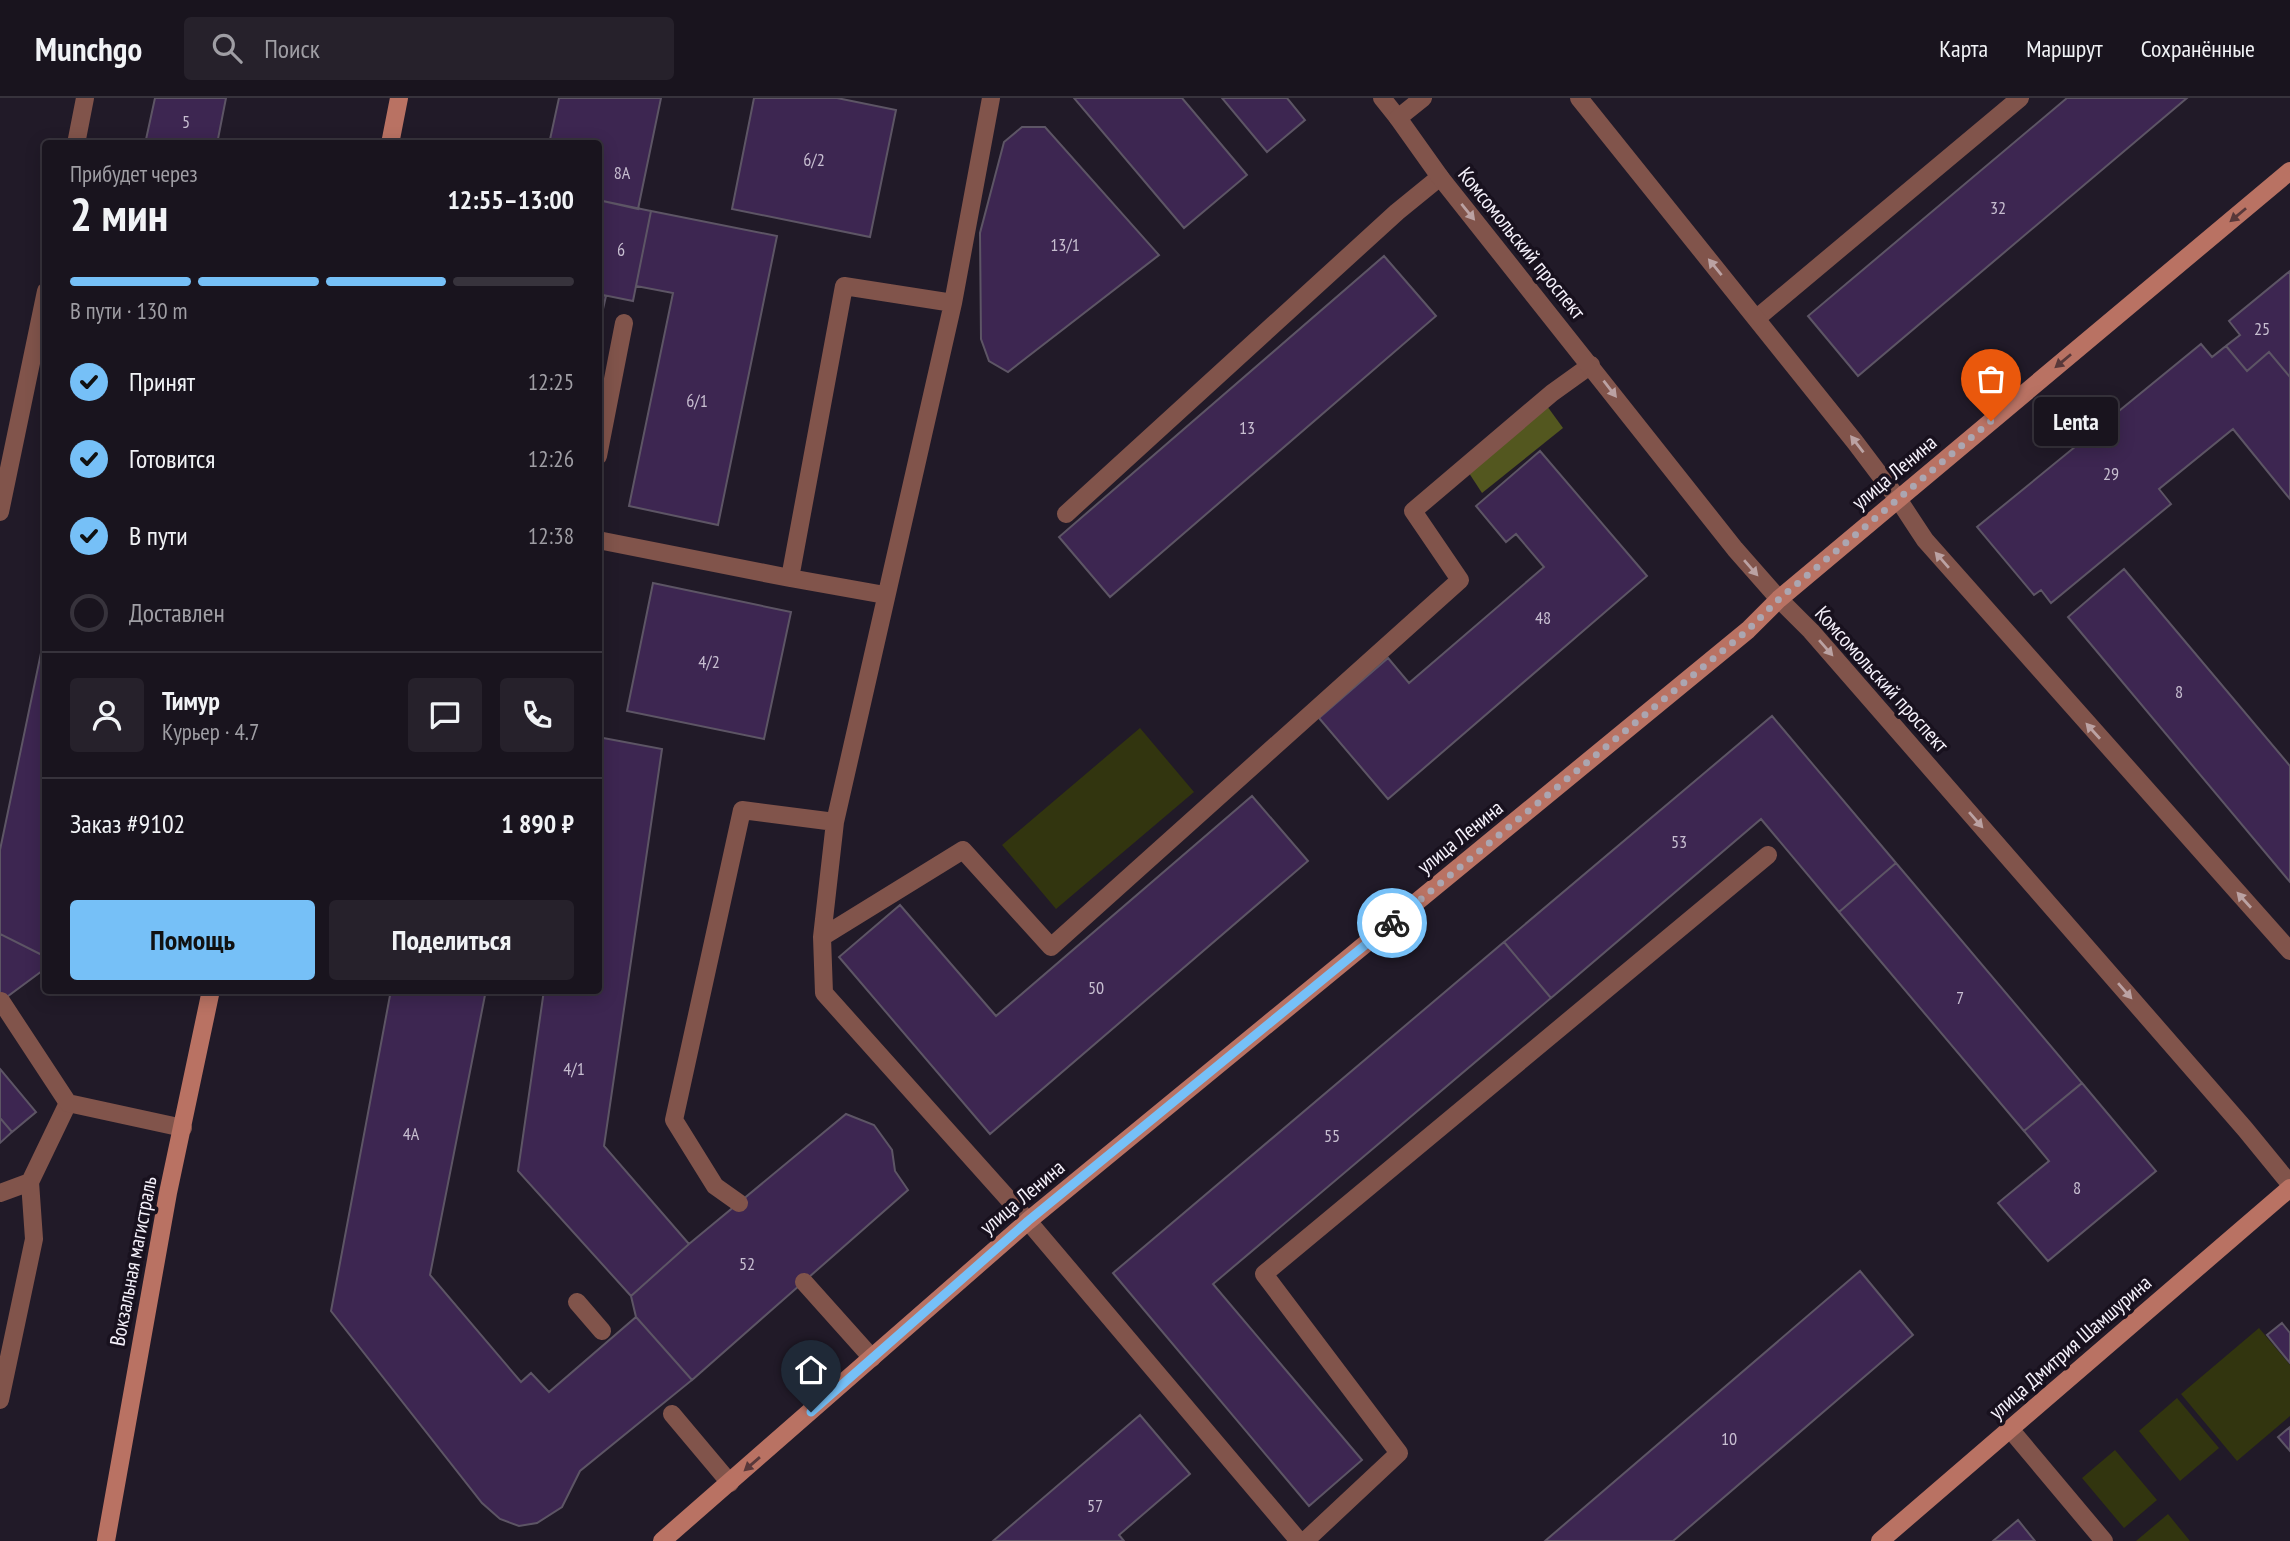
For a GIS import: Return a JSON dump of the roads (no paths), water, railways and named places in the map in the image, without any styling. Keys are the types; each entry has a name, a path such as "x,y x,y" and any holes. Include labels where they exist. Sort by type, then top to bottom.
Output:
{"street":[{"path":"77,140 85,98"},
{"path":"391,140 400,98"},
{"path":"991,98 953,303 835,822 822,937 824,993 1028,1221 1299,1541"},
{"name":"Комсомольский проспект","path":"1382,98 1440,177 1735,549 1811,631 2236,1119 2290,1186"},
{"path":"1398,118 1423,98"},
{"path":"1579,98 1898,499 1933,550 2290,951"},
{"path":"1756,318 2020,98"},
{"name":"улица Ленина","path":"662,1541 1028,1221 1748,630 1779,599 2290,172"},
{"path":"1066,514 1397,212 1440,177"},
{"path":"790,579 844,286 953,303"},
{"path":"0,512 42,310"},
{"path":"602,436 624,323"},
{"path":"822,937 963,850 1051,947 1460,580 1413,511 1552,393 1591,365"},
{"path":"602,541 790,579 885,595"},
{"path":"739,1203 715,1186 674,1119 742,810 835,822"},
{"path":"1305,1541 1399,1453 1264,1274 1768,855"},
{"name":"Вокзальная магистраль","path":"106,1541 168,1194 210,994"},
{"path":"1,1001 68,1103 183,1128"},
{"path":"0,1400 34,1239 30,1182 68,1103"},
{"path":"0,1193 30,1182"},
{"name":"улица Дмитрия Шамшурина","path":"1880,1541 2290,1186"},
{"path":"804,1282 872,1359"},
{"path":"577,1302 602,1331"},
{"path":"672,1414 730,1483"},
{"path":"2010,1429 2104,1541"}],"place":[{"name":"Lenta","path":"1991,421"}]}
